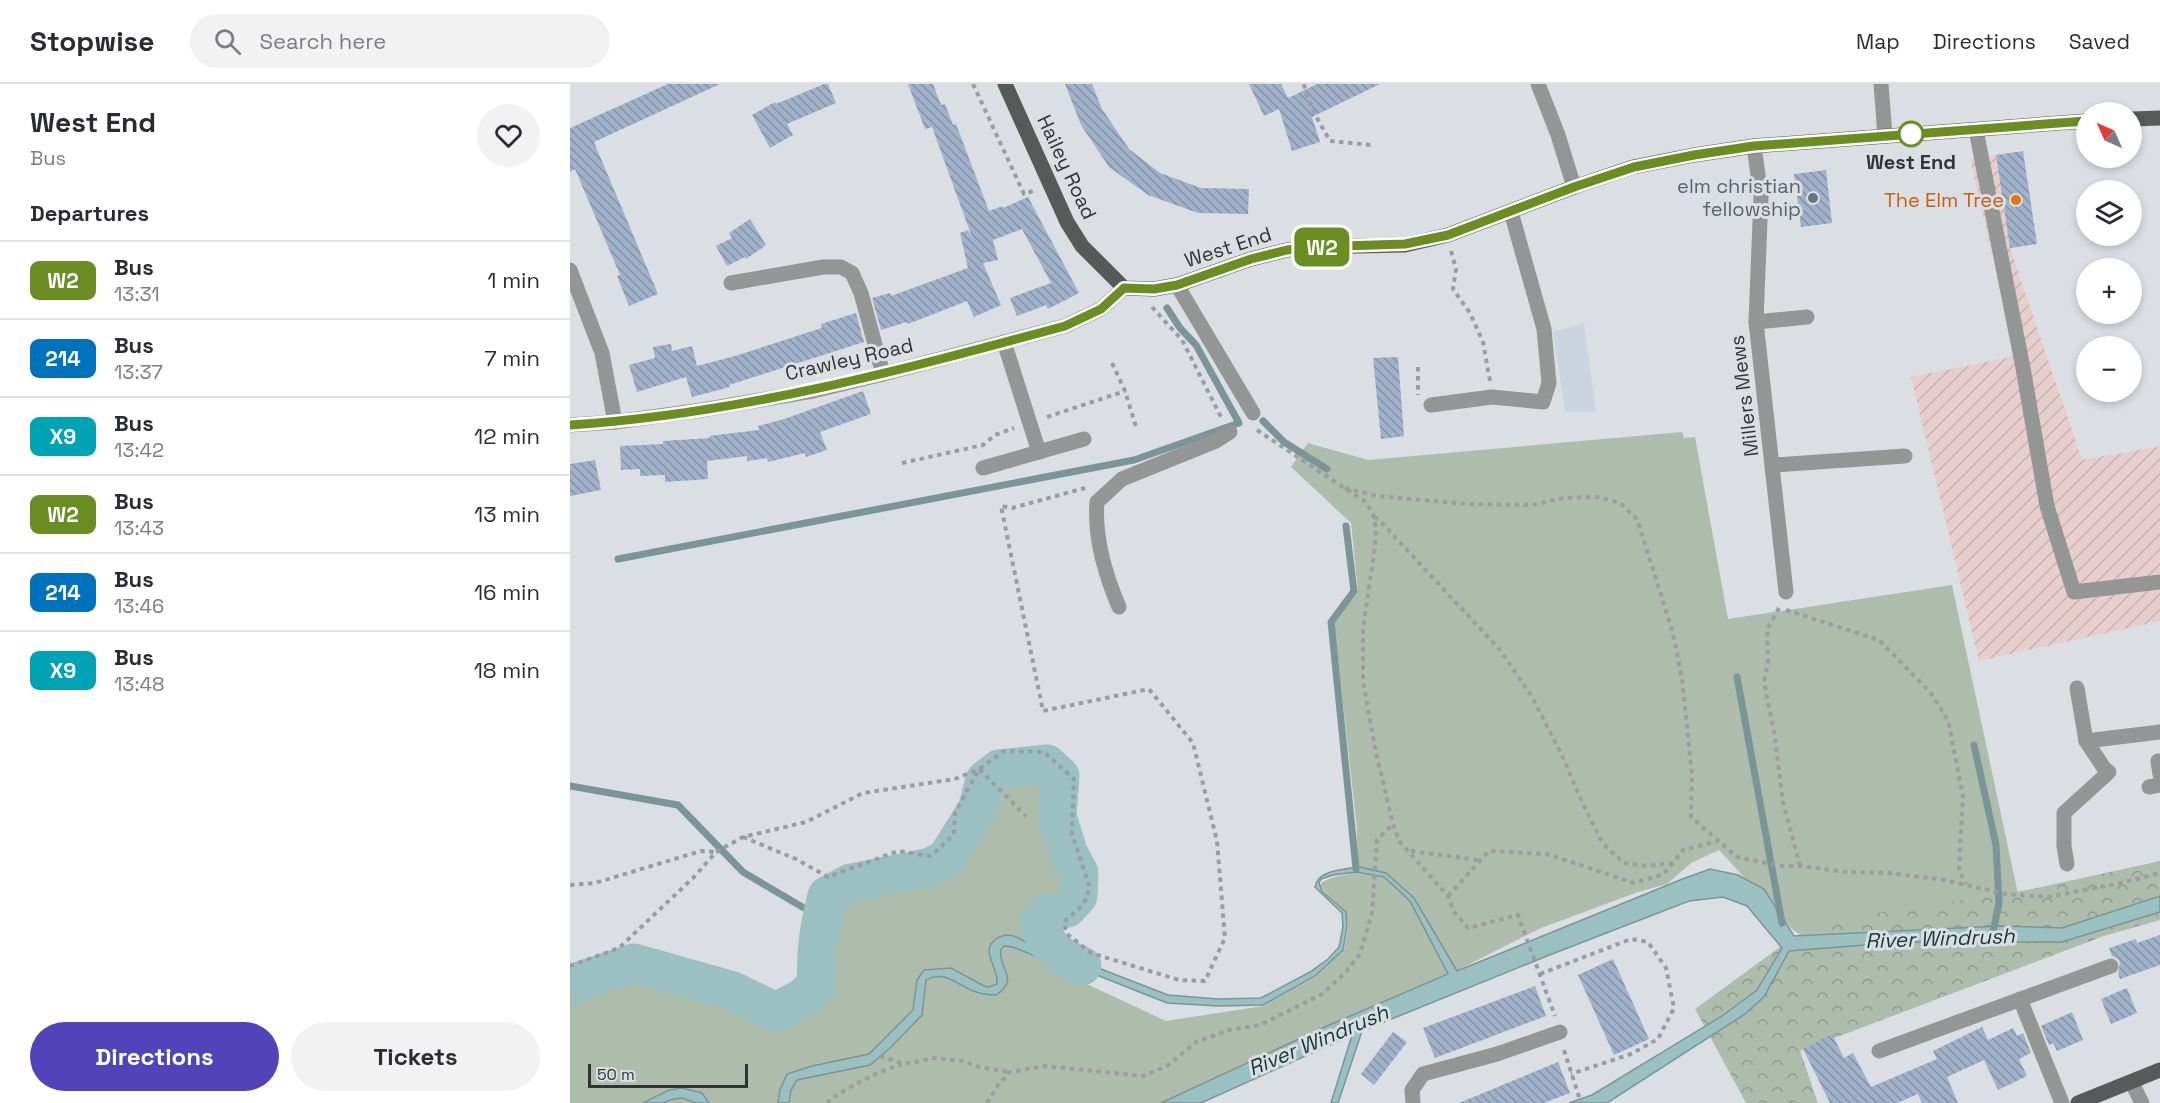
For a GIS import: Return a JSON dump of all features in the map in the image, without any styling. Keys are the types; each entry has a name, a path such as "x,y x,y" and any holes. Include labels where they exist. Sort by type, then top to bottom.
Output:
{"main road":[{"name":"Hailey Road","path":"1005,84 1067,222 1082,246 1124,288"},
{"path":"2142,119 2160,118"},
{"name":"West End","path":"1124,288 1154,289 1177,285 1251,259 1287,250 1405,244 1448,235 1574,187 1634,167 1694,155 1754,146 2076,122"},
{"path":"2078,1103 2160,1070"}],"street":[{"path":"1539,84 1574,187"},
{"path":"1881,84 1885,136"},
{"path":"1976,130 2023,368 2047,507 2074,592 2160,582"},
{"name":"Millers Mews","path":"1754,146 1761,196 1756,321 1786,592"},
{"path":"1431,405 1492,397 1544,402 1549,383 1544,329 1511,212"},
{"path":"731,283 823,267 841,267 852,273 861,293 883,374"},
{"path":"571,274 602,352 615,422"},
{"path":"1177,285 1253,420"},
{"name":"Crawley Road","path":"570,425 615,422 702,410 813,391 883,374 1074,322 1101,309 1124,288"},
{"name":"Millers Mews","path":"1756,321 1807,317"},
{"path":"1004,342 1040,452"},
{"path":"1119,607 1105,575 1096,520 1097,502 1122,479 1216,441 1230,432"},
{"path":"983,468 1084,439"},
{"name":"Millers Mews","path":"1773,465 1905,456"},
{"path":"2067,864 2064,846 2064,813 2109,772 2086,741 2077,688"},
{"path":"2086,741 2160,732"},
{"path":"1880,1051 2111,966"},
{"path":"2020,999 2062,1103"},
{"path":"1413,1103 1412,1090 1423,1074 1497,1054 1560,1032"},
{"path":"2132,1083 2142,1103"}],"path":[{"path":"974,84 1024,194 1050,185"},
{"path":"1304,84 1315,116 1330,141 1371,145"},
{"path":"1448,235 1456,269 1453,289 1470,313 1483,342 1492,397"},
{"path":"1124,288 1152,307 1182,340 1222,419"},
{"path":"1112,363 1125,391 1137,430"},
{"path":"1253,420 1270,437 1367,504 1374,518 1374,554 1363,628 1363,682 1376,753 1399,841 1448,896 1457,915 1468,927 1518,915 1540,974 1631,939 1648,942 1666,968 1674,1008 1658,1039 1631,1054 1571,1074"},
{"path":"570,966 619,948 694,877 716,852 743,837 806,822 863,793 955,779 979,769 1004,751 1044,752 1074,779 1072,834 1090,888 1083,905 1064,922 1066,933 1091,952 1179,980 1205,981 1225,938 1217,841 1192,743 1149,688 1043,711 1001,506 1012,508 1089,487"},
{"path":"1345,488 1376,496 1468,504 1532,505 1563,498 1598,497 1620,503 1637,519 1673,633 1682,679 1692,774 1691,817 1737,857 1780,866 1887,873 1966,885 1979,890 2047,897 2160,873"},
{"path":"1374,518 1380,521 1500,650 1536,705 1603,844 1624,863 1646,866 1673,863"},
{"path":"1800,866 1783,802 1774,732 1764,682 1768,663 1767,630 1780,608 1879,640 1930,692 1948,720 1963,796 1959,870 1966,885"},
{"path":"979,769 1026,816"},
{"path":"743,837 796,859 828,877 898,851 931,856 954,834 955,813 979,769"},
{"path":"827,1103 854,1085 893,1066 934,1058 963,1061 979,1067 1010,1072 1045,1066 1143,1076 1167,1066 1196,1042 1229,1030 1260,1024 1322,994 1346,972 1360,954 1372,914 1377,840 1393,824"},
{"path":"1448,896 1489,851 1547,854 1634,883 1664,874 1683,850 1719,841"},
{"path":"570,885 595,883 701,851 716,852"},
{"path":"1410,851 1479,860"},
{"path":"880,1056 905,1064"},
{"path":"987,1103 998,1084 1010,1072"},
{"path":"1578,1097 1581,1103"}],"shaded area":[{"path":"1996,155 2010,248 2082,460 2160,446 2160,621 1979,661 1911,377 2015,356 1970,158"},
{"path":"1584,323 1596,412 1565,412 1553,332"}],"green space":[{"path":"1682,432 1684,438 1695,437 1728,619 1952,585 2021,908 1819,948 1792,929 1719,850 1691,863 1667,884 1638,892 1541,928 1458,970 1327,1026 1161,1103 570,1103 570,1003 580,994 633,973 776,1023 830,989 837,902 856,892 931,879 952,871 991,813 1002,779 1042,775 1049,782 1048,823 1069,877 1068,894 1040,909 1030,924 1037,940 1059,971 1166,1021 1263,1006 1315,977 1344,950 1348,928 1346,912 1320,886 1322,882 1334,877 1355,873 1357,829 1334,623 1358,590 1351,523 1291,467 1308,443 1368,460"},
{"path":"2160,861 2160,920 2104,936 1800,1051 1818,1103 1746,1103 1695,1009 1795,936 1864,915 2027,890"}],"water":[{"path":"1359,867 1386,873 1414,898 1457,971 1710,869 1738,875 1764,889 1794,936 1999,926 2062,928 2160,896 2160,912 2062,942 1903,942 1789,951 1764,997 1745,1014 1607,1103 1569,1103 1592,1095 1722,1016 1757,990 1782,948 1747,906 1723,897 1689,901 1362,1031 1338,1103 1331,1103 1352,1035 1201,1103 1161,1103 1327,1026 1448,974 1410,901 1384,877 1357,872 1333,875 1321,879 1319,883 1322,891 1346,912 1347,927 1343,950 1315,976 1263,1005 1218,1006 1167,1003 1059,960 1040,958 1013,947 1004,946 1001,949 1001,956 1008,978 1003,989 996,995 970,990 946,978 933,977 926,980 922,1015 870,1065 797,1080 791,1090 789,1103 778,1103 780,1090 787,1074 812,1066 869,1054 913,1010 917,980 924,970 951,968 984,986 997,984 989,949 993,941 1002,936 1014,936 1043,952 1047,948 1038,936 1045,932 1065,955 1168,995 1218,999 1261,998 1310,972 1328,959 1339,947 1343,927 1342,913 1315,887 1317,881 1326,874"},
{"path":"682,1088 702,1093 709,1103 696,1103 682,1098 663,1103 643,1103 669,1090"}],"building":[{"path":"668,84 720,84 594,142 658,294 629,306 617,276 620,275 575,169 570,172 570,128"},
{"path":"828,84 836,103 787,124 793,135 770,148 752,115 775,102 776,104"},
{"path":"908,84 933,84 941,105 945,104 953,125 956,124 989,211 1003,206 1003,208 1028,197 1079,293 1048,309 1046,305 1017,316 1010,298 1051,283 1022,229 993,240 998,260 983,263 1001,305 974,317 967,301 908,324 907,322 881,330 872,298 890,293 891,296 968,268 960,233 968,230 973,240 932,127 925,129"},
{"path":"1065,84 1092,84 1102,109 1129,149 1160,173 1201,188 1249,189 1248,214 1198,213 1148,195 1109,167 1081,125"},
{"path":"1249,84 1281,84 1288,98 1317,84 1380,84 1312,117 1320,142 1292,151 1279,109 1264,116"},
{"name":"The Elm Tree","path":"2023,151 2037,244 2010,248 1996,155"},
{"name":"elm christian fellowship","path":"1826,170 1832,223 1801,227 1794,174"},
{"path":"750,219 766,245 746,259 745,257 727,266 716,246 732,238 729,233"},
{"path":"856,313 864,342 729,385 730,387 692,397 686,377 637,392 629,365 655,358 653,347 671,344 672,351 692,346 697,366 822,328 821,324"},
{"path":"1398,357 1404,436 1381,439 1373,358"},
{"path":"863,391 871,414 820,432 827,450 806,457 805,453 768,462 767,458 747,461 747,456 707,461 708,479 665,482 665,475 640,476 640,469 621,470 620,446 663,444 663,441 710,438 709,436 759,430 758,426"},
{"path":"595,460 601,490 570,496 570,464"},
{"path":"2160,935 2160,965 2120,979 2118,973 2120,963 2112,956 2109,948 2136,939 2137,943"},
{"path":"1613,959 1649,1039 1614,1055 1578,975"},
{"path":"1535,986 1546,1016 1435,1058 1423,1028"},
{"path":"2127,988 2137,1013 2111,1024 2101,999"},
{"path":"2072,1012 2083,1040 2057,1051 2053,1043 2049,1045 2041,1026"},
{"path":"1982,1027 1988,1040 2013,1028 2017,1036 2023,1033 2031,1053 2019,1059 2027,1076 1998,1090 1984,1060 1947,1077 1958,1103 1922,1103 1918,1094 1897,1103 1830,1103 1803,1049 1832,1034 1844,1058 1853,1053 1871,1087 1937,1059 1933,1051"},
{"path":"1393,1032 1407,1042 1374,1085 1361,1074"},
{"path":"1558,1062 1570,1093 1544,1103 1459,1103"}],"waterway":[{"path":"618,559 1134,460 1239,423 1196,345 1180,328 1167,308"},
{"path":"1263,421 1284,442 1327,469"},
{"path":"1346,526 1354,591 1331,622 1356,869"},
{"path":"1737,677 1782,923"},
{"path":"1974,745 1996,845 1999,903 1993,932"},
{"name":"River Windrush","path":"570,987 574,983 634,963 733,991 776,1012 802,998 817,985 818,940 827,896 851,883 931,867 946,859 977,810 985,780 999,769 1047,764 1060,776 1057,816 1068,852 1079,873 1078,896 1067,908 1048,914 1039,925 1055,951 1082,966"},
{"path":"570,786 678,805 743,872 821,918"}],"bus line":[{"name":"W2","path":"570,425 615,422 702,410 813,391 1065,326 1101,309 1124,288 1154,289 1177,285 1251,259 1287,250 1405,244 1448,235 1574,187 1634,167 1754,146 2076,122"}],"place":[{"name":"West End","path":"1911,134"},
{"name":"elm christian fellowship","path":"1813,198"},
{"name":"The Elm Tree","path":"2016,200"}]}
